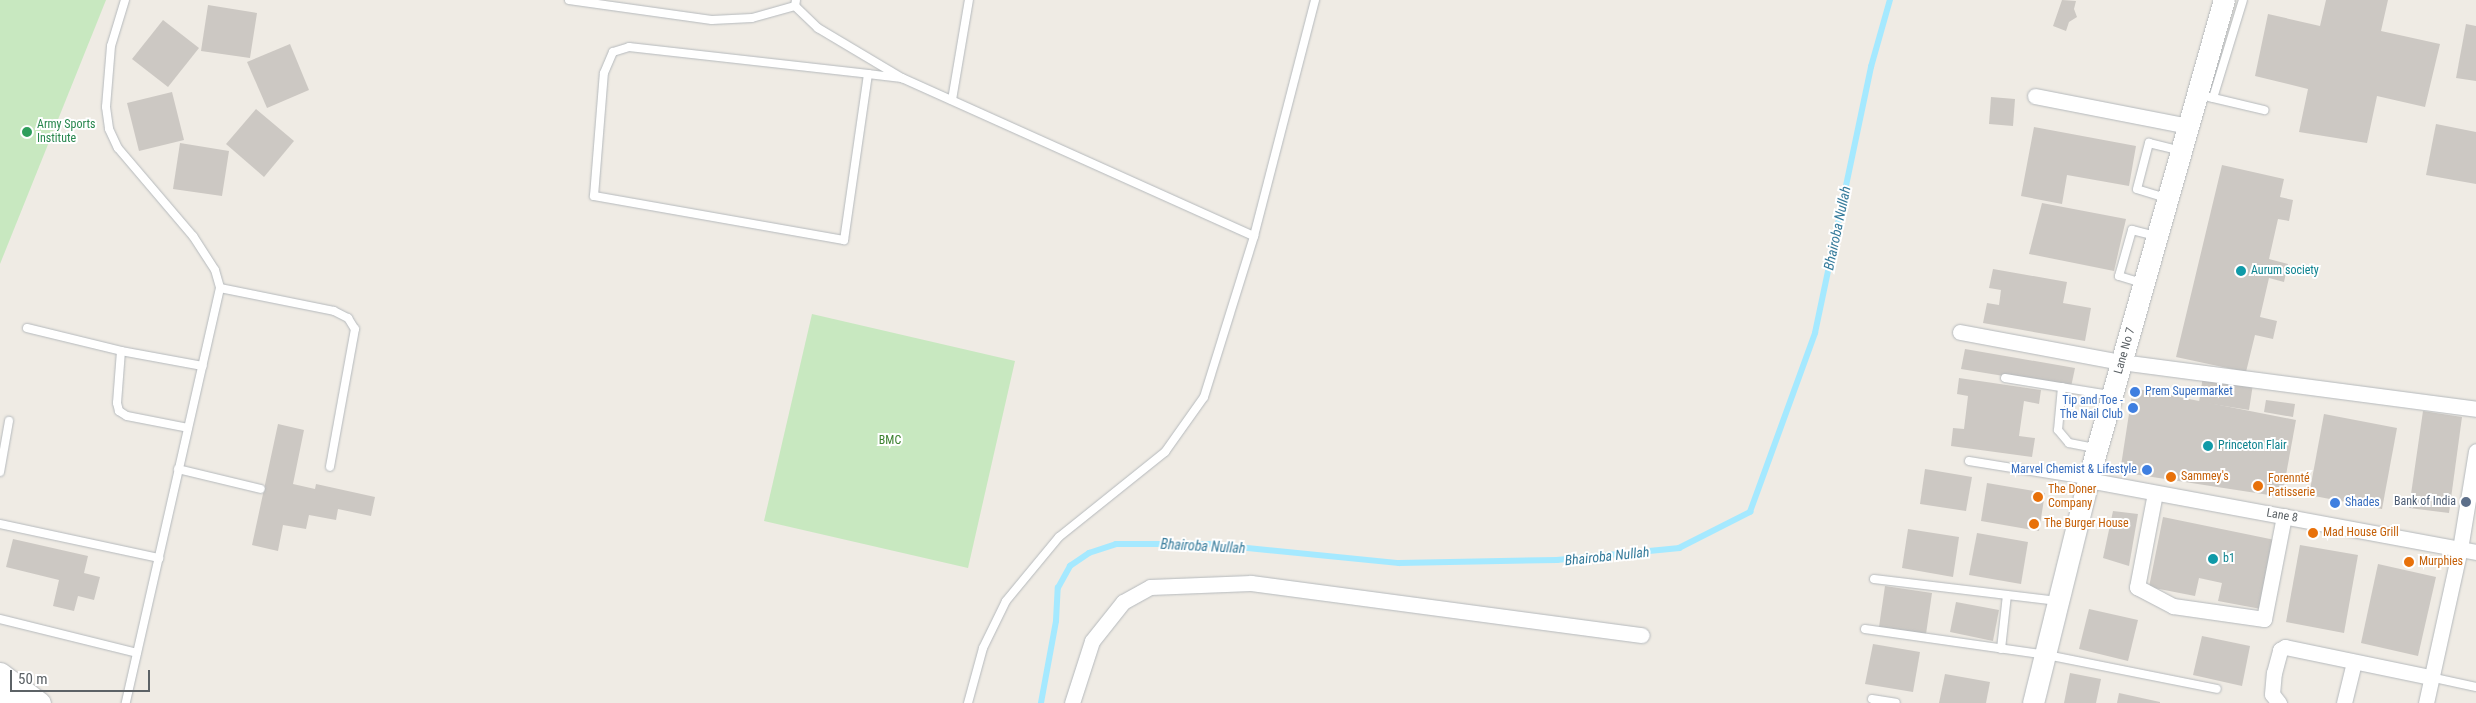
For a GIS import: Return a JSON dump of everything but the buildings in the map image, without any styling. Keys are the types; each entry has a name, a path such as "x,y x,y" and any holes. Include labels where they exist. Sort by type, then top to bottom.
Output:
{"main road":[{"name":"Lane No 7","path":"2033,703 2047,655 2088,480 2121,362 2188,126 2205,97 2224,0"},
{"path":"0,673 40,703"},
{"path":"0,695 11,703"}],"street":[{"path":"2035,96 2188,126"},
{"path":"1960,332 2121,362 2476,409"},
{"path":"2426,703 2430,677 2460,548 2476,451"},
{"name":"Lane 8","path":"2088,480 2476,552"},
{"path":"2155,492 2137,587 2173,606 2264,619 2284,516"},
{"path":"1072,703 1092,641 1123,602 1150,587 1251,583 1642,635"},
{"path":"2279,703 2272,694 2274,673 2280,650 2285,646 2430,677"},
{"path":"2344,703 2354,662"}],"lane":[{"path":"125,0 111,46 106,107 109,129 118,148 193,236 215,270 220,288 126,703"},
{"path":"569,0 712,20 752,18 796,3 818,28 902,78 1254,236"},
{"path":"952,100 969,0"},
{"path":"968,703 983,648 1006,601 1059,537 1165,452 1204,397 1254,236 1314,0"},
{"path":"2243,0 2205,97 2264,110"},
{"path":"868,74 844,240 594,196 604,73 613,52 629,46 868,74 902,78"},
{"path":"2168,198 2137,189 2149,143 2181,151"},
{"path":"220,288 334,311 348,318 355,329 330,467"},
{"path":"27,328 121,351 203,366"},
{"path":"121,351 117,403 119,411 127,416 188,428"},
{"path":"2006,378 2112,395"},
{"path":"2062,387 2058,430 2069,443 2097,448"},
{"path":"0,472 8,421"},
{"path":"1969,461 2088,480"},
{"path":"178,469 260,489"},
{"path":"0,524 159,558"},
{"path":"1874,579 2060,601"},
{"path":"2001,649 2007,594"},
{"path":"0,619 137,653"},
{"path":"1865,629 2047,655 2216,689"},
{"path":"2430,677 2476,687"},
{"path":"1872,699 1896,703"}],"green space":[{"name":"Army Sports Institute","path":"0,0 106,0 0,264"},
{"name":"BMC","path":"812,314 1015,361 968,568 764,521"}],"waterway":[{"name":"Bhairoba Nullah","path":"1041,703 1056,621 1058,588 1070,566 1089,553 1116,544 1208,544 1399,563 1557,560 1679,548 1750,512 1815,333 1871,67 1890,0"}],"place":[{"name":"Army Sports Institute","path":"27,132"},
{"name":"Aurum society","path":"2241,271"},
{"name":"Prem Supermarket","path":"2135,392"},
{"name":"Tip and Toe - The Nail Club","path":"2133,408"},
{"name":"Princeton Flair","path":"2208,446"},
{"name":"Marvel Chemist & Lifestyle","path":"2147,470"},
{"name":"Sammey's","path":"2171,477"},
{"name":"Forennté Patisserie","path":"2258,486"},
{"name":"The Doner Company","path":"2038,497"},
{"name":"Bank of India","path":"2466,502"},
{"name":"Shades","path":"2335,503"},
{"name":"The Burger House","path":"2034,524"},
{"name":"Mad House Grill","path":"2313,533"},
{"name":"b1","path":"2213,559"},
{"name":"Murphies","path":"2409,562"}]}
